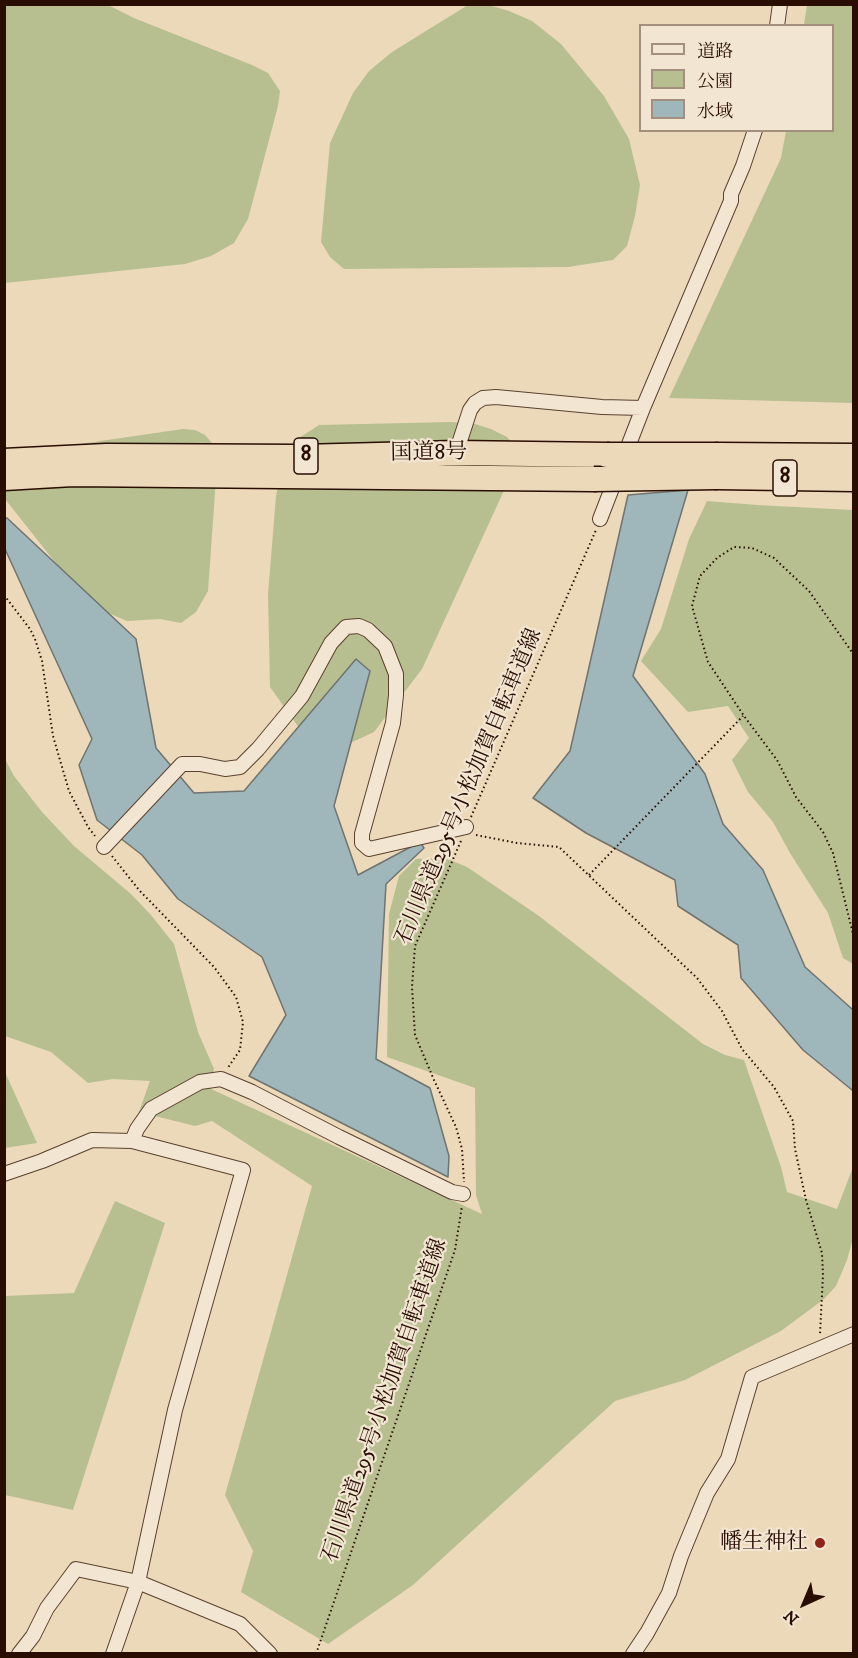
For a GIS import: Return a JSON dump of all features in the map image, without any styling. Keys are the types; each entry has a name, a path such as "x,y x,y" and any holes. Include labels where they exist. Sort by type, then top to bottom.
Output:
{"highway":[{"path":"4,453 70,466"},
{"name":"国道8号","path":"4,478 70,466 456,453 607,455 854,479"},
{"name":"国道8号","path":"4,461 70,466 594,479 718,466 854,456"},
{"path":"4,483 70,466"}],"street":[{"path":"777,24 780,4"},
{"path":"600,519 643,408 731,201 731,195 754,132"},
{"path":"456,453 470,410 483,398 496,397 602,407 643,408"},
{"path":"108,843 182,764 200,764 225,769 240,767 302,696 331,642 346,627 359,626 368,630 385,646 396,674 393,723 362,834 362,843 369,849 465,830"},
{"path":"132,1141 137,1129 151,1109 200,1082 221,1079 252,1092 452,1192 463,1194"},
{"path":"4,1174 92,1140 132,1141 243,1170 175,1410 138,1582 112,1653"},
{"path":"633,1653 647,1634 669,1593 681,1556 707,1493 728,1459 752,1377 854,1334"},
{"path":"19,1653 33,1636 47,1608 76,1569 138,1582 240,1624 270,1653"}],"path":[{"name":"石川県道295号小松加賀自転車道線","path":"316,1653 455,1250 462,1210 464,1176 462,1149 456,1127 415,1035 412,987 415,946 600,519"},
{"path":"854,655 809,591 774,558 752,548 734,547 717,558 700,576 692,606 708,662 777,760 796,797 823,832 833,854 854,938"},
{"path":"4,595 35,639 42,661 53,736 69,791 88,826 108,843 139,890 214,967 236,996 243,1022 240,1050 221,1079"},
{"path":"589,875 744,715"},
{"path":"465,830 517,843 559,847 698,978 722,1011 742,1049 774,1087 793,1121 795,1149 822,1253 819,1348"}],"green space":[{"path":"4,5 108,5 268,73 280,91 278,106 248,219 234,243 211,256 185,264 5,283"},
{"path":"468,5 489,5 509,11 532,21 561,44 604,96 629,139 640,185 627,246 613,260 568,267 344,269 330,257 321,242 330,143 353,93 369,71 392,52"},
{"path":"807,5 853,5 853,403 669,398 781,158 786,132 834,132 834,24 804,24"},
{"path":"451,422 475,424 507,437 517,448 518,460 422,669 374,732 346,745 307,739 270,687 268,594 276,496 284,459 299,438 319,425"},
{"path":"183,429 195,430 205,435 218,450 208,591 196,612 181,623 160,619 127,621 106,612 62,571 5,499 4,455"},
{"path":"707,501 853,510 853,964 843,958 828,913 773,822 748,792 732,760 749,738 728,706 688,712 641,661 661,629 689,539"},
{"path":"4,757 14,776 42,812 74,846 131,894 174,944 198,1032 214,1069 211,1089 482,1214 476,1195 475,1088 387,1057 389,914 399,876 416,859 445,858 467,867 539,916 703,1044 725,1055 744,1060 781,1167 787,1192 837,1209 853,1167 853,1238 836,1286 824,1299 781,1331 685,1380 615,1401 413,1585 328,1644 241,1592 253,1551 225,1495 312,1186 212,1121 195,1126 139,1112 150,1081 113,1079 88,1083 51,1052 5,1036"},
{"path":"5,1072 37,1143 5,1148"},
{"path":"115,1201 165,1223 73,1510 5,1495 5,1296 74,1293"}],"water":[{"path":"688,490 633,676 705,774 723,824 763,870 805,967 853,1008 854,1088 852,1090 803,1050 741,978 738,945 678,906 675,880 586,833 533,798 570,751 628,495"},
{"path":"7,518 136,639 156,748 194,793 244,791 356,659 370,671 334,806 358,875 420,842 424,848 386,884 376,1059 430,1088 449,1156 448,1177 249,1076 286,1015 262,957 178,899 142,855 97,820 79,765 92,739 5,549 4,519"}],"place":[{"name":"幡生神社","path":"820,1543"}]}
